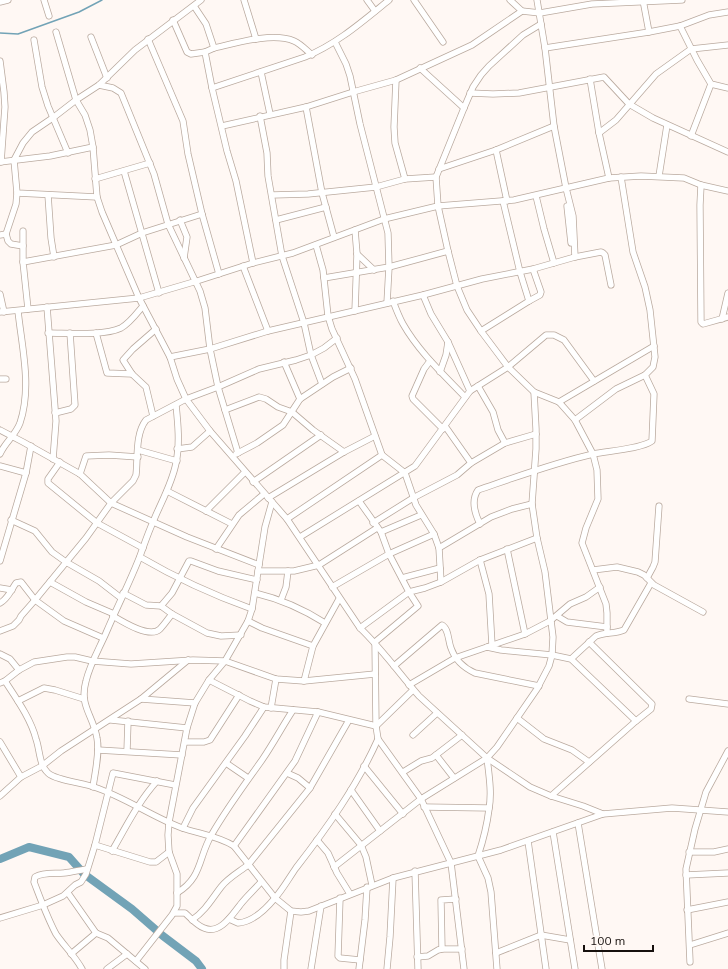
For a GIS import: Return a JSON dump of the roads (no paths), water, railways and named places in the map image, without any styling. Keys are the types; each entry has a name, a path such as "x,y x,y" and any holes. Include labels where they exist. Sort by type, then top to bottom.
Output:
{"street":[{"path":"0,2 8,0"},
{"path":"44,0 49,16"},
{"path":"23,246 11,244 3,234 16,204 17,193 14,160 23,143 32,132 99,85 148,39 201,0"},
{"path":"244,0 256,39"},
{"path":"367,0 375,11"},
{"path":"212,88 312,54 335,42 389,0"},
{"path":"414,0 443,42"},
{"path":"510,0 522,11 540,13 592,4 682,0"},
{"path":"537,0 545,48 554,126 573,216 574,258"},
{"path":"643,1 649,32"},
{"path":"194,6 206,24 214,48"},
{"path":"222,126 260,116 306,107 396,80 472,45 522,11"},
{"path":"545,48 680,26 701,17 728,12"},
{"path":"173,20 187,52 191,54 256,39 274,38 293,40 312,54"},
{"path":"541,24 523,35 489,66 481,75 470,93 436,177 438,206 457,286 467,310 481,332 508,367 534,392 559,402 575,420 593,454 597,470 598,499 586,528 582,543 606,604 607,633"},
{"path":"680,26 711,84 728,88"},
{"path":"56,32 76,100 87,123 93,147 97,197 139,298 170,357 177,379 186,399 210,431 286,519 300,537 360,628 375,642 413,690 487,758 530,788 603,814"},
{"path":"91,37 107,78"},
{"path":"148,39 183,121 188,154 202,214 219,274"},
{"path":"34,40 42,87 48,106 54,117 68,153"},
{"path":"335,42 346,64 388,233 390,302 402,323 430,361 465,397"},
{"path":"599,132 616,120 660,71 691,49 728,45"},
{"path":"205,52 227,151 236,181 253,263"},
{"path":"0,61 5,107 0,162 68,153 93,147"},
{"path":"420,68 464,108"},
{"path":"261,72 270,114"},
{"path":"470,93 519,93 549,86 604,77 629,104 667,125 728,152"},
{"path":"590,79 609,178"},
{"path":"396,80 394,127 395,143 405,179"},
{"path":"691,136 711,84"},
{"path":"99,85 113,88 121,93 150,163 168,224 197,282 205,308 210,349 218,387 238,453"},
{"path":"306,107 322,192 334,237"},
{"path":"260,116 267,153 268,176 282,256 322,384"},
{"path":"659,176 667,125"},
{"path":"439,169 496,150 554,126"},
{"path":"496,150 520,272 529,301"},
{"path":"95,179 150,163"},
{"path":"124,171 158,293"},
{"path":"0,294 2,312 139,298 197,282 253,263 282,256 316,245 384,219 438,206 505,201 536,196 609,178 659,176 684,178 701,185 728,191"},
{"path":"272,195 376,187 405,179 436,177"},
{"path":"575,420 616,389 646,375 654,363 655,352 650,310 645,288 633,252 620,177"},
{"path":"701,185 701,322 703,324 707,324 728,317"},
{"path":"17,193 97,197"},
{"path":"48,195 54,257"},
{"path":"536,196 554,263"},
{"path":"276,220 326,207"},
{"path":"23,262 116,245 142,233 202,214"},
{"path":"180,220 187,237 184,258"},
{"path":"355,230 357,254 355,310"},
{"path":"23,231 23,262 28,309"},
{"path":"316,245 324,278 328,316 332,329 351,368 382,455 405,473 421,515 434,534 439,548 441,582"},
{"path":"324,278 389,267 448,251"},
{"path":"170,357 210,349 268,331 423,295 482,279 520,272 574,258 603,253 611,285"},
{"path":"357,254 374,270"},
{"path":"243,266 268,331"},
{"path":"481,332 529,301 540,296 541,294 533,269"},
{"path":"722,319 728,293"},
{"path":"423,295 431,314 448,342 470,391"},
{"path":"48,333 96,333 114,330 122,327 144,306"},
{"path":"47,308 55,413 53,459"},
{"path":"0,454 5,444 13,437 20,423 26,387 25,365 18,311"},
{"path":"153,416 146,387 132,374 124,362 124,358 156,329"},
{"path":"55,413 71,409 75,404 70,333"},
{"path":"96,333 107,373 132,374"},
{"path":"300,537 415,466 470,391 508,367 546,335 554,335 561,338 568,344 594,381"},
{"path":"0,631 13,626 66,562 111,503 133,481 136,475 139,433 146,420 176,406 186,399 218,387 259,368 312,354 324,348 337,338"},
{"path":"440,372 446,355 448,342"},
{"path":"559,402 654,346"},
{"path":"430,361 424,369 412,396 413,399 444,427 471,463"},
{"path":"284,362 300,399"},
{"path":"232,457 280,428 300,399 322,384 351,368"},
{"path":"480,524 474,510 478,490 534,470 593,454 638,446 652,440 654,394 646,375"},
{"path":"478,386 493,412 498,430 505,443"},
{"path":"334,867 421,799 487,758 497,747 539,686 549,666 552,655 553,637 545,572 537,538 532,504 536,434 534,392"},
{"path":"225,410 259,397 266,399 278,407 292,412 344,452"},
{"path":"93,786 98,750 95,729 84,703 83,694 92,661 140,557 153,521 174,474 177,461 178,430 176,406"},
{"path":"0,430 80,474 111,503 259,568 288,571 300,570 319,565 377,528 414,498 457,475 471,463 505,443 536,434"},
{"path":"177,449 192,447 210,431"},
{"path":"253,482 321,435"},
{"path":"216,549 239,515 344,452 375,436"},
{"path":"0,561 26,473 31,446"},
{"path":"138,450 177,461"},
{"path":"80,474 87,456 94,457 109,455 138,457"},
{"path":"286,519 382,455"},
{"path":"60,462 48,480 48,483 97,523 143,548"},
{"path":"0,466 26,473"},
{"path":"206,511 245,472"},
{"path":"167,491 232,524"},
{"path":"136,961 174,913 177,906 177,874 169,852 168,835 175,785 194,703 209,680 225,661 248,621 252,609 265,528 268,498"},
{"path":"359,501 377,528 389,554 418,606 375,642"},
{"path":"439,548 491,517 512,509 532,504"},
{"path":"571,659 596,636 624,630 649,580 655,562 659,506"},
{"path":"377,528 421,515"},
{"path":"11,520 35,531 52,552 122,596 146,605 161,606 172,614 207,633 221,636 241,634"},
{"path":"332,587 389,554 434,534"},
{"path":"360,628 409,592 441,582 480,560 537,538"},
{"path":"508,549 525,634"},
{"path":"140,557 162,570 210,593 252,609"},
{"path":"480,560 489,594 490,646"},
{"path":"161,606 172,593 189,561 218,571 257,580"},
{"path":"593,570 617,567 638,572 703,612"},
{"path":"402,578 440,568"},
{"path":"281,600 286,587 288,571"},
{"path":"0,603 5,601 16,583 21,582 35,600 67,622 103,638"},
{"path":"50,582 143,631 156,632 172,614"},
{"path":"409,685 455,658 525,634 550,621 570,604 586,597 600,587"},
{"path":"0,588 12,590"},
{"path":"255,593 281,600 306,611 325,623"},
{"path":"304,681 313,646 339,598"},
{"path":"557,616 567,622 607,627"},
{"path":"248,621 262,628 313,646"},
{"path":"394,666 441,625 445,627 450,647 455,658 465,667 475,673 539,686"},
{"path":"375,642 376,726 378,739 421,799 451,863 464,969"},
{"path":"551,796 651,709 652,704 589,642"},
{"path":"490,646 501,650 552,655 571,659 636,721"},
{"path":"0,654 10,659 19,670"},
{"path":"375,674 304,681 276,679 225,661 188,660 131,664 92,661 75,657 67,657 40,661 19,670 2,682 18,701 34,733 42,766 47,773 54,777 93,786 109,792 169,822 183,828 211,836 234,846 275,898 291,911 309,911 393,878 415,871 501,850 603,814 672,808 728,812"},
{"path":"0,796 21,778 42,766 61,751 141,699 188,660"},
{"path":"271,708 276,679"},
{"path":"209,680 264,707 318,712 376,726"},
{"path":"18,701 44,688 49,688 84,699"},
{"path":"376,726 413,690"},
{"path":"185,742 204,742 210,740 239,695"},
{"path":"141,699 194,703"},
{"path":"689,699 728,704"},
{"path":"183,828 193,808 264,707"},
{"path":"177,893 187,887 191,882 200,866 211,836 248,778 262,760 293,710"},
{"path":"234,846 295,761 318,712"},
{"path":"413,735 437,713"},
{"path":"517,718 544,739 572,750 589,762"},
{"path":"110,720 188,728"},
{"path":"192,920 202,913 222,886 248,865 310,788 348,720"},
{"path":"127,751 128,721"},
{"path":"403,772 436,755 462,735"},
{"path":"229,919 238,924 250,920 259,914 275,898 335,814 364,766 378,739"},
{"path":"0,742 21,778"},
{"path":"98,750 182,755"},
{"path":"690,962 686,875 689,852 710,783 728,751"},
{"path":"436,755 454,778"},
{"path":"487,758 490,808 484,837 478,856 488,878 491,892 497,969"},
{"path":"226,763 248,778"},
{"path":"364,766 403,814"},
{"path":"0,918 43,904 68,893 72,887 81,882 95,845 113,773 175,785"},
{"path":"287,773 298,778 310,788"},
{"path":"112,851 149,789 157,781"},
{"path":"350,790 380,831"},
{"path":"424,807 490,808"},
{"path":"335,814 361,845 366,857 370,886 359,969"},
{"path":"578,823 602,969"},
{"path":"553,832 575,969"},
{"path":"317,840 328,853 334,867 350,894"},
{"path":"528,841 546,969"},
{"path":"95,845 150,862 156,862 169,852"},
{"path":"689,852 714,852 728,849"},
{"path":"82,969 50,922 34,882 38,875 66,873 87,869"},
{"path":"415,871 418,969"},
{"path":"686,875 728,873"},
{"path":"387,969 393,878"},
{"path":"174,913 184,913 195,923 205,929 215,929 229,919 240,904 261,882"},
{"path":"68,893 96,933 108,938 145,969"},
{"path":"340,898 338,956 340,958 360,960"},
{"path":"442,949 441,900 456,899"},
{"path":"688,910 728,902"},
{"path":"311,969 321,906"},
{"path":"284,969 291,911"},
{"path":"71,954 96,933"},
{"path":"690,944 728,933"},
{"path":"496,953 542,935 570,940"},
{"path":"417,957 428,956 442,949 462,949"},
{"path":"107,969 127,954"}],"waterway":[{"path":"0,33 18,34 79,12 102,0"},
{"path":"0,859 29,847 69,857 84,874 132,909 163,936 196,961 202,969"}]}
